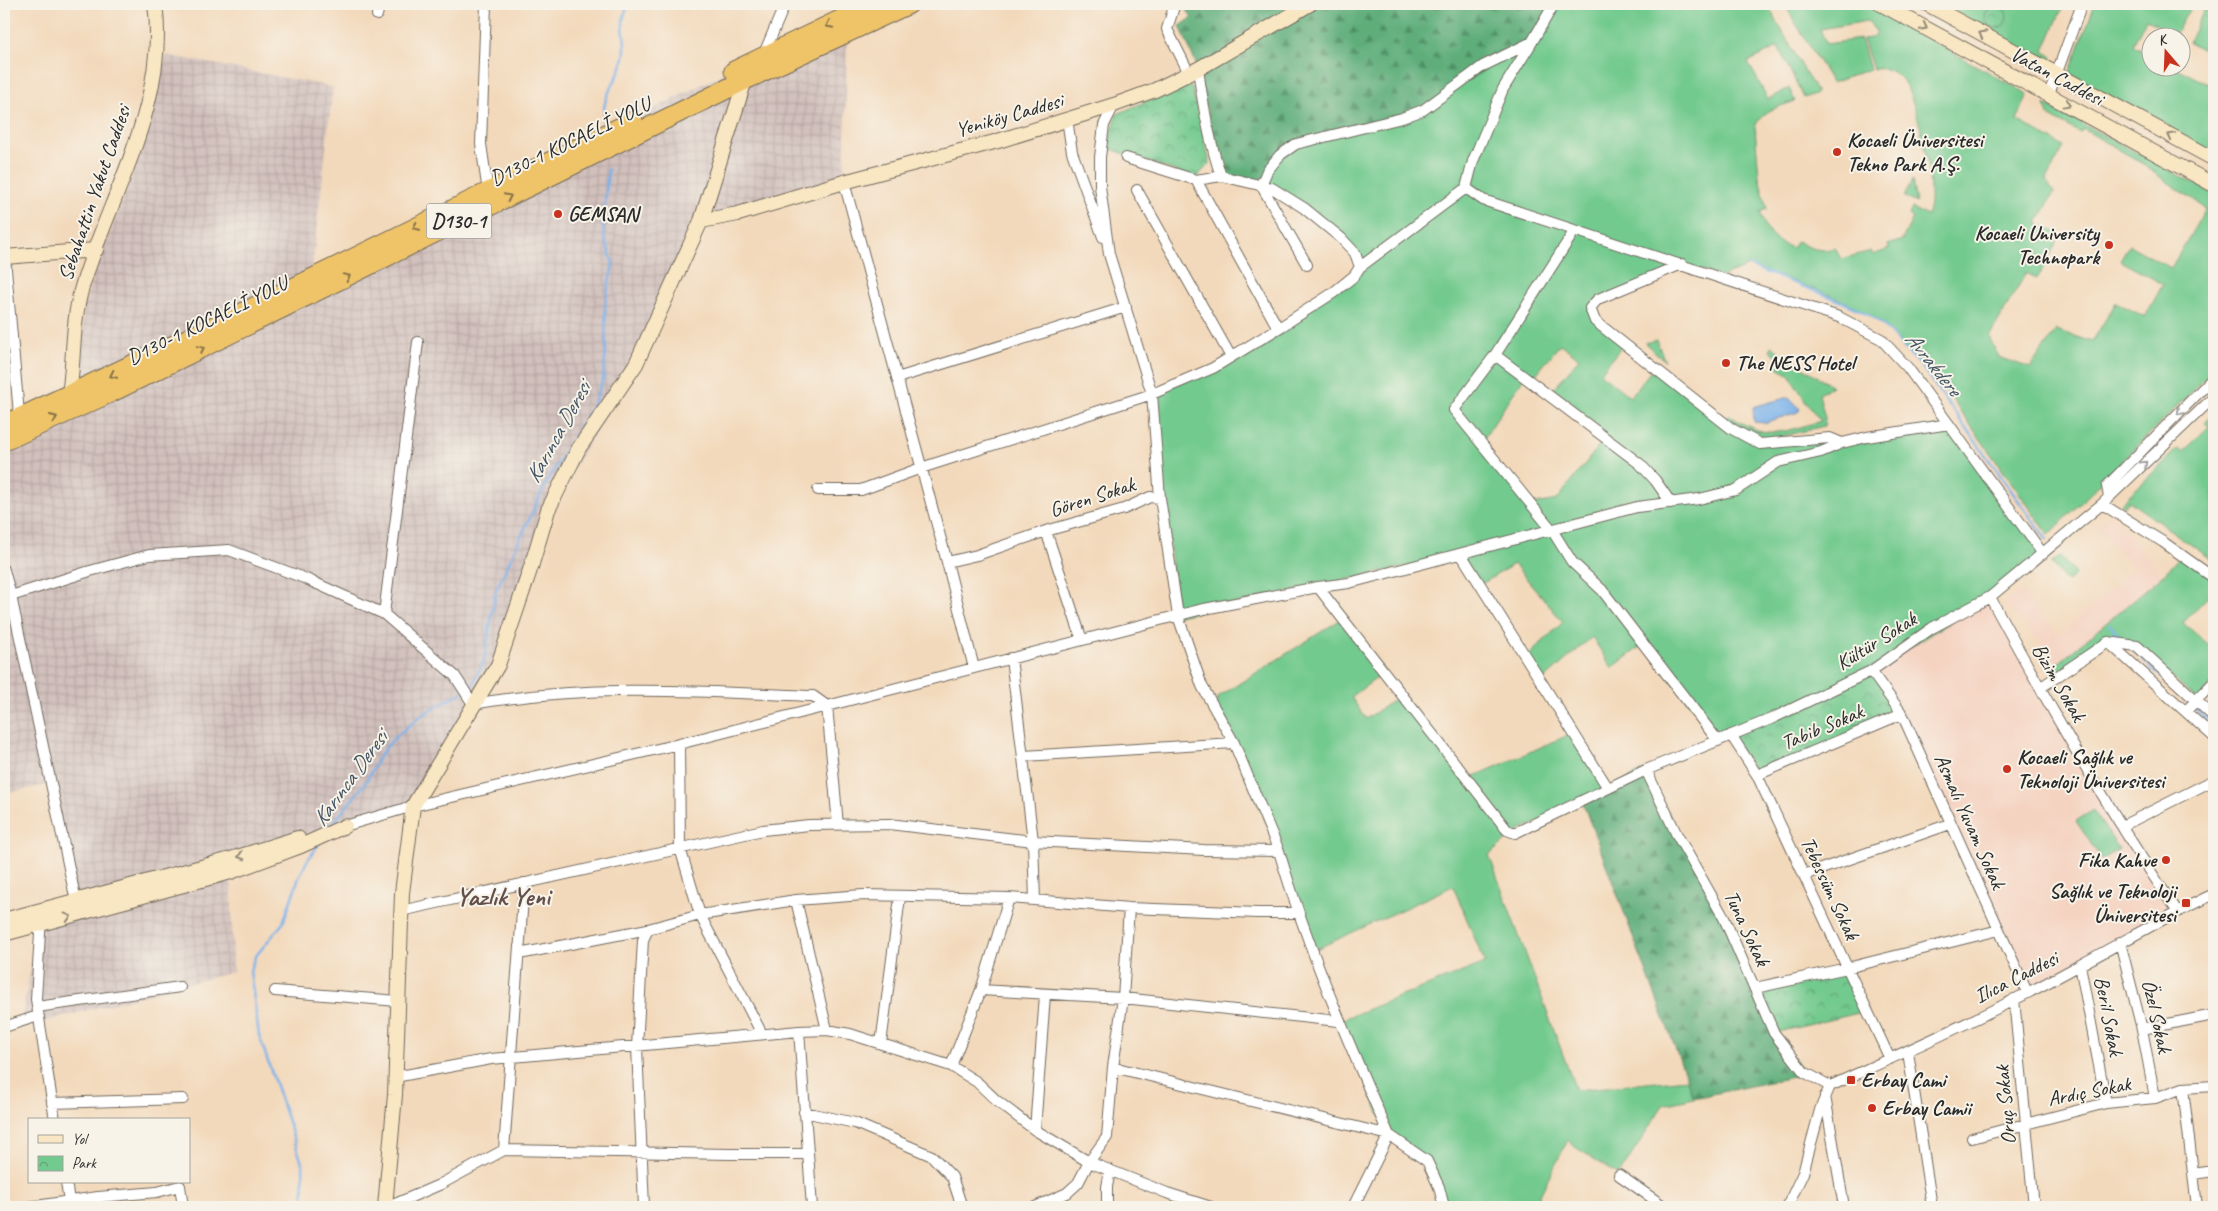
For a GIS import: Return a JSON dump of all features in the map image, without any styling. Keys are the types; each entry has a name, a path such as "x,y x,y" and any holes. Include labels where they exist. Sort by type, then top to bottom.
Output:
{"highway":[{"name":"D130-1","path":"8,429 70,393 873,4"},
{"name":"D130-1 KOCAELİ YOLU","path":"8,429 212,344 745,80 909,4"}],"street":[{"name":"Sebahattin Yakut Caddesi","path":"70,393 79,300 145,112 156,48 155,4"},
{"path":"378,15 380,4"},
{"path":"486,4 481,144 488,192"},
{"path":"762,57 785,4"},
{"path":"1172,4 1173,10 1167,28 1194,71 1212,149 1221,176"},
{"name":"Yeniköy Caddesi","path":"701,221 738,214 844,182 998,141 1114,105 1155,90 1194,71 1310,4"},
{"path":"818,490 861,490 921,468 1152,394 1213,368 1333,293 1354,276 1360,267 1466,188 1473,161 1503,89 1554,4"},
{"name":"Vatan Caddesi","path":"1881,4 2214,184"},
{"name":"Vatan Caddesi","path":"1927,4 2214,159"},
{"path":"2049,94 2082,4"},
{"path":"1261,185 1267,171 1280,155 1296,144 1402,118 1423,110 1484,66 1532,42"},
{"path":"745,80 701,221 636,364 579,448 548,510 498,665 471,700 413,806 401,911 396,1077 387,1207 439,1185 504,1150 807,1154"},
{"path":"1109,254 1100,186 1100,158 1104,126 1114,105"},
{"path":"1067,119 1072,152 1109,254"},
{"path":"1126,158 1196,180 1221,176 1272,188 1304,208 1350,248 1355,253 1360,267"},
{"path":"1196,180 1278,328"},
{"path":"844,182 974,668"},
{"path":"1261,185 1307,265"},
{"path":"1466,188 1484,200 1839,317 1881,340 1908,368 2043,554"},
{"path":"1137,190 1231,357"},
{"path":"1575,230 1496,355 1454,410 1552,530 1572,562 1602,590 1718,741"},
{"path":"8,429 4,254 96,250"},
{"name":"Gören Sokak","path":"1082,640 1046,531 1124,509 1150,498 1160,498 1152,394 1109,254"},
{"path":"1682,264 1598,299 1590,308 1595,321 1732,429 1760,444 1830,438 1842,443"},
{"path":"897,378 1126,307"},
{"path":"384,614 418,342"},
{"path":"1496,355 1640,464 1655,480 1671,502"},
{"path":"2214,377 2107,486 2105,501 2214,578"},
{"name":"Kültür Sokak","path":"1318,587 1507,830 1514,833 1646,770 1771,719 1871,671 1932,628 1990,597 2105,501 2214,397"},
{"path":"4,421 8,429"},
{"path":"4,920 41,917 232,872 303,841 345,826 413,806 679,744 1178,616 1318,587 1350,583 1637,507 1699,499 1736,490 1778,462 1821,452 1842,443 1867,436 1949,424"},
{"path":"1160,498 1178,616 1202,686 1234,743 1279,851 1298,913 1338,1021 1389,1135"},
{"path":"946,562 977,555 1046,531"},
{"path":"7,599 90,571 149,555 229,550 304,578 384,614 460,682 471,700"},
{"path":"1461,554 1608,788"},
{"path":"4,570 7,599 76,901"},
{"name":"Bizim Sokak","path":"1990,597 2040,688 2122,826 2177,911"},
{"path":"2040,688 2108,642 2136,646 2214,717"},
{"path":"2108,642 2214,737"},
{"path":"1011,658 1024,756 1032,841 1035,900"},
{"name":"Asmalı Yuvam Sokak","path":"1871,671 1902,714 2027,992"},
{"path":"2186,711 2214,682"},
{"path":"471,700 549,693 642,690 813,696 827,706 838,825"},
{"name":"Tabib Sokak","path":"1757,775 1902,714"},
{"name":"Tebessüm Sokak","path":"1731,735 1757,775 1890,1059"},
{"path":"1024,756 1234,743"},
{"path":"679,744 680,848 700,915 762,1034"},
{"name":"Tuna Sokak","path":"1646,770 1676,833 1724,918 1774,1033 1804,1072 1828,1091"},
{"path":"2122,826 2214,780"},
{"path":"401,911 763,830 809,825 889,824 1032,841 1204,850 1279,851"},
{"path":"1804,875 1950,824"},
{"path":"4,934 76,901 303,841"},
{"path":"504,1150 524,884"},
{"name":"Ilıca Caddesi","path":"1828,1091 2080,966 2177,911 2214,894"},
{"path":"519,946 519,954 648,929 700,915 796,900 863,895 1009,898 1129,908 1298,913"},
{"path":"881,1044 900,897"},
{"path":"951,1066 981,990 1009,898"},
{"path":"796,900 827,1030"},
{"path":"1035,1207 1067,1193 1078,1183 1089,1162 1107,1137 1113,1067 1122,998 1129,908"},
{"path":"41,917 38,1012 55,1118"},
{"path":"644,1207 637,1047 642,940 648,929"},
{"path":"1755,988 1846,968 1998,930"},
{"name":"Özel Sokak","path":"2120,942 2142,1029 2155,1098"},
{"name":"Beril Sokak","path":"2080,966 2106,1104"},
{"path":"4,1027 38,1012 180,987"},
{"path":"981,990 1122,998 1338,1021"},
{"path":"275,991 398,1001"},
{"path":"1035,1130 1045,995"},
{"name":"Oruç Sokak","path":"2014,999 2034,1207"},
{"path":"2142,1029 2214,1014"},
{"path":"396,1077 491,1059 762,1034 827,1030 850,1034 951,1066 977,1082 997,1102 1035,1130 1089,1162 1166,1193 1211,1207"},
{"path":"799,1031 812,1207"},
{"path":"1908,1052 1932,1207"},
{"path":"1113,1067 1389,1135 1427,1162 1439,1187 1444,1207"},
{"name":"Ardıç Sokak","path":"1972,1138 2106,1104 2155,1098 2183,1088 2214,1086"},
{"path":"2183,1088 2197,1207"},
{"path":"1787,1207 1802,1173 1828,1091"},
{"path":"1828,1091 1844,1207"},
{"path":"52,1103 183,1099"},
{"path":"804,1112 855,1123 932,1156 952,1177 962,1207"},
{"path":"1353,1207 1389,1135"},
{"path":"1107,1207 1106,1187 1110,1170"},
{"path":"2193,1174 2214,1171"},
{"path":"1619,1175 1665,1207"},
{"path":"66,1184 69,1201"},
{"path":"29,1207 69,1201 98,1202 180,1186 183,1207"}],"shaded area":[{"path":"847,33 844,182 701,221 636,364 548,510 498,665 413,806 318,831 231,859 233,972 20,1028 41,911 75,901 51,784 4,794 4,603 11,596 4,570 4,425 35,403 81,378 83,309 88,290 130,180 166,55 333,87 311,278 491,191 758,56"},
{"path":"2111,514 2163,575 2063,670 2004,602 2020,590 2059,635 2133,568 2097,525"},
{"name":"Kocaeli Sağlık ve Teknoloji Üniversitesi","path":"1990,597 2177,911 2027,992 1902,714 1871,671"}],"green space":[{"path":"1183,4 1554,4 1532,42 1511,52 1423,110 1296,144 1280,155 1261,185 1221,176 1198,69 1180,26 1192,18"},
{"path":"1555,4 1767,4 1817,93 1804,98 1778,47 1748,62 1768,99 1789,88 1795,101 1777,107 1767,113 1758,121 1755,127 1759,177 1767,209 1760,212 1765,225 1774,239 1792,248 1797,241 1816,249 1835,248 1841,259 1871,251 1873,255 1889,249 1888,245 1902,240 1913,218 1909,215 1912,208 1927,216 1930,204 1928,169 1915,108 1909,92 1900,78 1886,69 1873,69 1863,39 1871,38 1877,33 1868,21 1820,29 1826,44 1861,39 1870,69 1832,83 1784,4 1864,4 2028,94 2017,120 2064,147 2046,180 2054,193 2037,223 2061,235 2037,279 2026,273 1989,337 1999,357 2030,368 2056,330 2092,342 2116,302 2145,317 2163,284 2120,261 2129,245 2171,268 2206,208 2147,168 2144,164 2083,129 2080,133 2048,115 2045,104 2214,194 2214,369 2049,535 1923,359 1918,362 1885,327 1868,314 1836,298 1749,266 1721,277 1682,264 1590,308 1595,321 1624,344 1600,373 1630,397 1654,367 1760,444 1842,443 1949,424 2043,554 1990,597 1871,671 1718,741 1644,644 1612,668 1592,637 1541,682 1526,658 1563,622 1514,564 1480,585 1460,555 1178,616 1152,394 1213,368 1282,326 1360,267 1341,238 1261,185 1280,155","holes":["1560,344 1579,358 1549,395 1605,438 1557,500 1531,505 1481,443 1524,377 1531,381"]},
{"path":"1942,4 2064,4 2044,51 2052,57 2049,63"},
{"path":"2095,4 2192,4 2179,28 2162,28 2146,19 2133,45 2140,49 2140,78 2190,78 2190,75 2208,84 2214,74 2214,152 2069,74"},
{"path":"2207,4 2214,4 2214,56 2190,43"},
{"path":"1996,6 2004,9 2007,17 2004,25 1996,28 1988,25 1985,17 1988,9"},
{"path":"1185,84 1192,88 1210,163 1196,178 1107,148 1117,114"},
{"path":"1912,180 1916,203 1904,197"},
{"path":"1656,340 1665,361 1645,343"},
{"path":"1771,346 1832,386 1819,394 1825,418 1824,426 1771,439 1751,434 1727,418 1729,415 1754,429 1773,432 1794,429 1821,421 1808,405 1789,374 1777,368 1777,356 1770,350"},
{"path":"2214,413 2214,561 2129,501 2123,506 2121,503 2178,449 2183,452 2209,426 2205,423"},
{"path":"2181,555 2214,578 2214,590 2183,623 2214,649 2214,682 2197,700 2136,646 2108,642 2061,674 2055,666 2163,575"},
{"path":"2060,556 2076,574 2067,582 2051,563"},
{"path":"1343,618 1385,672 1351,697 1366,719 1402,694 1468,779 1573,733 1608,788 1515,833 1489,855 1576,1090 1687,1079 1694,1098 1663,1105 1619,1175 1575,1147 1568,1140 1539,1197 1543,1207 1444,1207 1427,1162 1389,1135 1338,1021 1485,963 1453,886 1312,951 1279,851 1215,708 1218,697"},
{"path":"1871,671 1902,714 1757,775 1731,735"},
{"path":"1646,770 1724,918 1774,1033 1804,1072 1793,1077 1694,1098 1582,801"},
{"path":"2093,810 2119,849 2102,860 2076,821"},
{"path":"1847,968 1867,1011 1774,1033 1755,988"}],"water":[{"path":"1789,397 1800,409 1798,412 1764,423 1754,422 1753,407"}],"waterway":[{"name":"Karınca Deresi","path":"604,126 603,114 607,96 618,75 624,57 623,19 629,4"},
{"name":"Karınca Deresi","path":"466,689 473,684 484,660 496,590 546,483 592,408 603,379 606,349 605,304 613,263 604,237 603,226 608,169"},
{"name":"Avrakdere","path":"1749,266 1831,297 1860,310 1880,322 1921,366 2047,540"},
{"name":"Avrakdere","path":"2110,625 2122,640"},
{"name":"Avrakdere","path":"2132,649 2190,704"},
{"name":"Karınca Deresi","path":"332,825 366,782 380,755 394,738 422,715 462,692"},
{"name":"Avrakdere","path":"2194,707 2214,727"},
{"name":"Karınca Deresi","path":"304,1207 303,1166 259,1035 250,971 255,957 283,923 298,880 307,861 319,844"}],"place":[{"name":"Kocaeli Üniversitesi Tekno Park A.Ş.","path":"1837,152"},
{"name":"GEMSAN","path":"558,214"},
{"name":"Kocaeli University Technopark","path":"2109,245"},
{"name":"The NESS Hotel","path":"1726,363"},
{"name":"Kocaeli Sağlık ve Teknoloji Üniversitesi","path":"2007,769"},
{"name":"Fika Kahve","path":"2166,860"},
{"name":"Sağlık ve Teknoloji Üniversitesi","path":"2186,903"},
{"name":"Erbay Cami","path":"1851,1080"},
{"name":"Erbay Camii","path":"1872,1108"}],"district":[{"name":"Yazlık Yeni","path":"503,896"}]}
